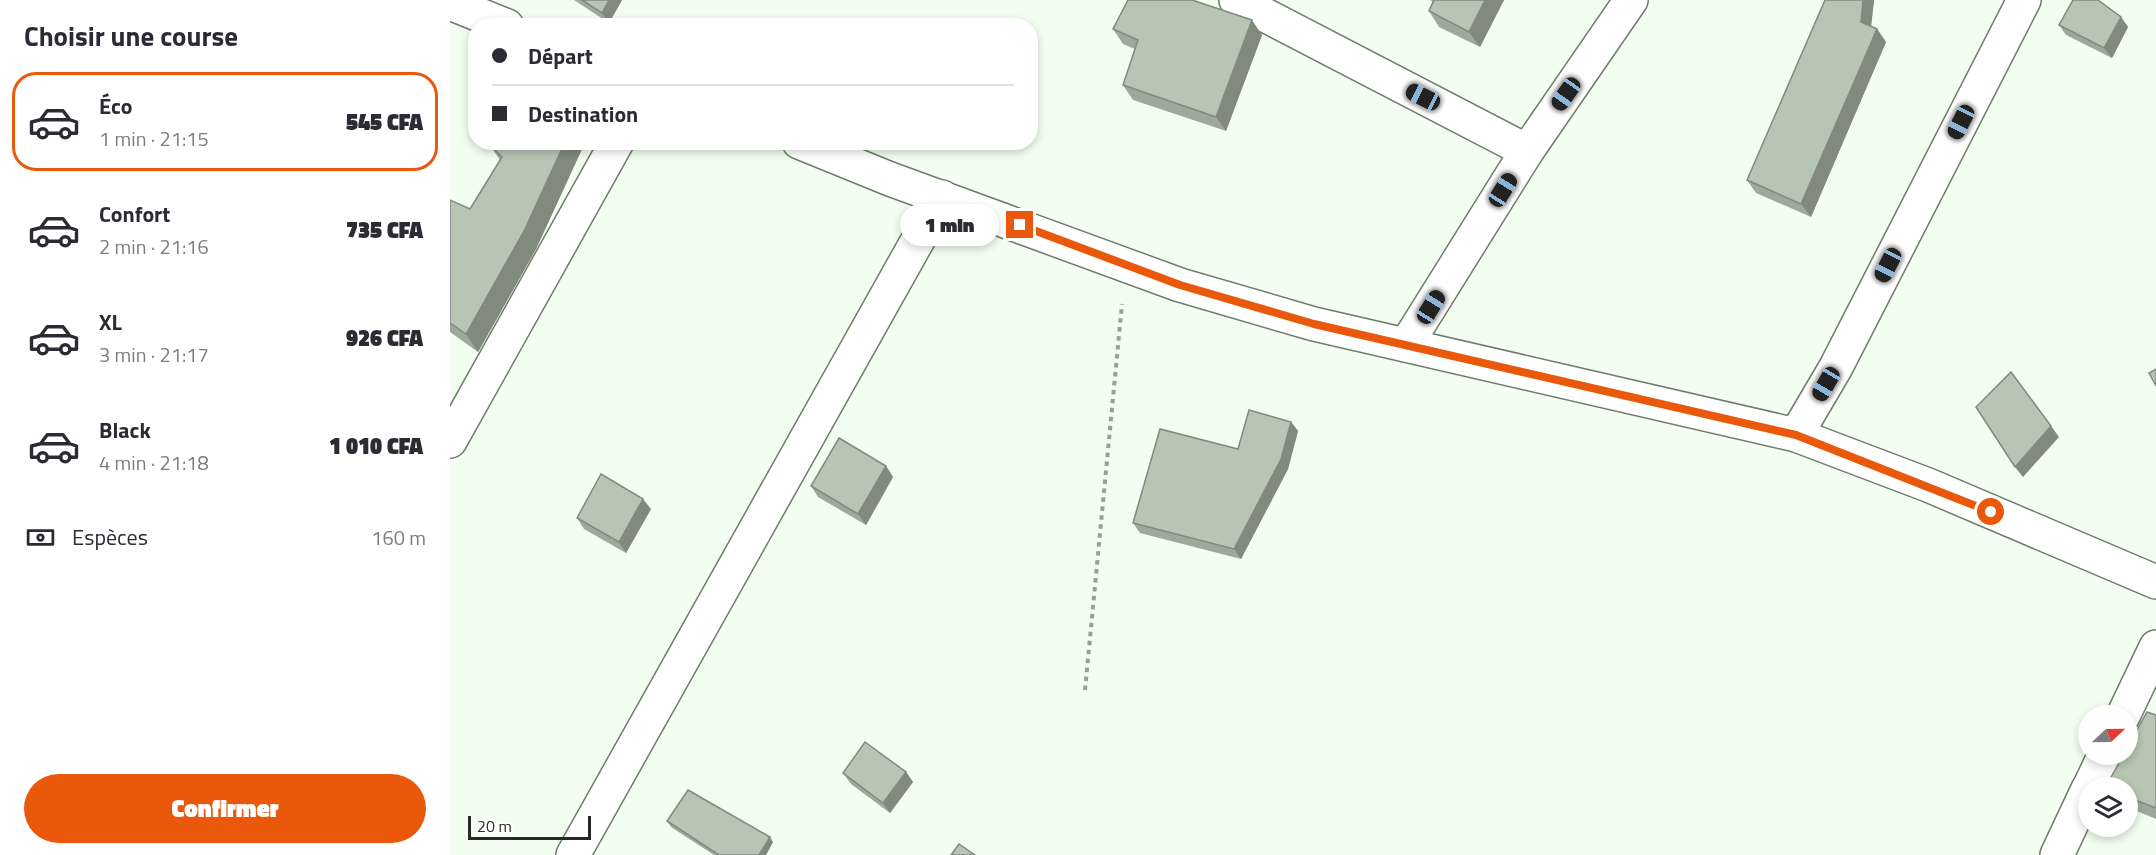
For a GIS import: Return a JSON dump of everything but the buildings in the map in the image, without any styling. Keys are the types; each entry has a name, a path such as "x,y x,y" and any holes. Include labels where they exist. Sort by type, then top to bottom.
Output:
{"street":[{"path":"1236,0 1527,151"},
{"path":"1406,345 1527,151 1631,0"},
{"path":"1796,435 1836,367 2024,0"},
{"path":"450,3 487,18"},
{"path":"450,441 613,150"},
{"path":"820,150 1180,285 1314,324 1796,435 1928,485 2156,582"},
{"path":"573,855 942,197"},
{"path":"2128,705 2156,647"},
{"path":"2057,855 2078,810"}],"path":[{"path":"1085,690 1126,265"}],"route":[{"path":"1020,225 1180,285 1314,324 1796,435 1928,485 1991,512"}]}
